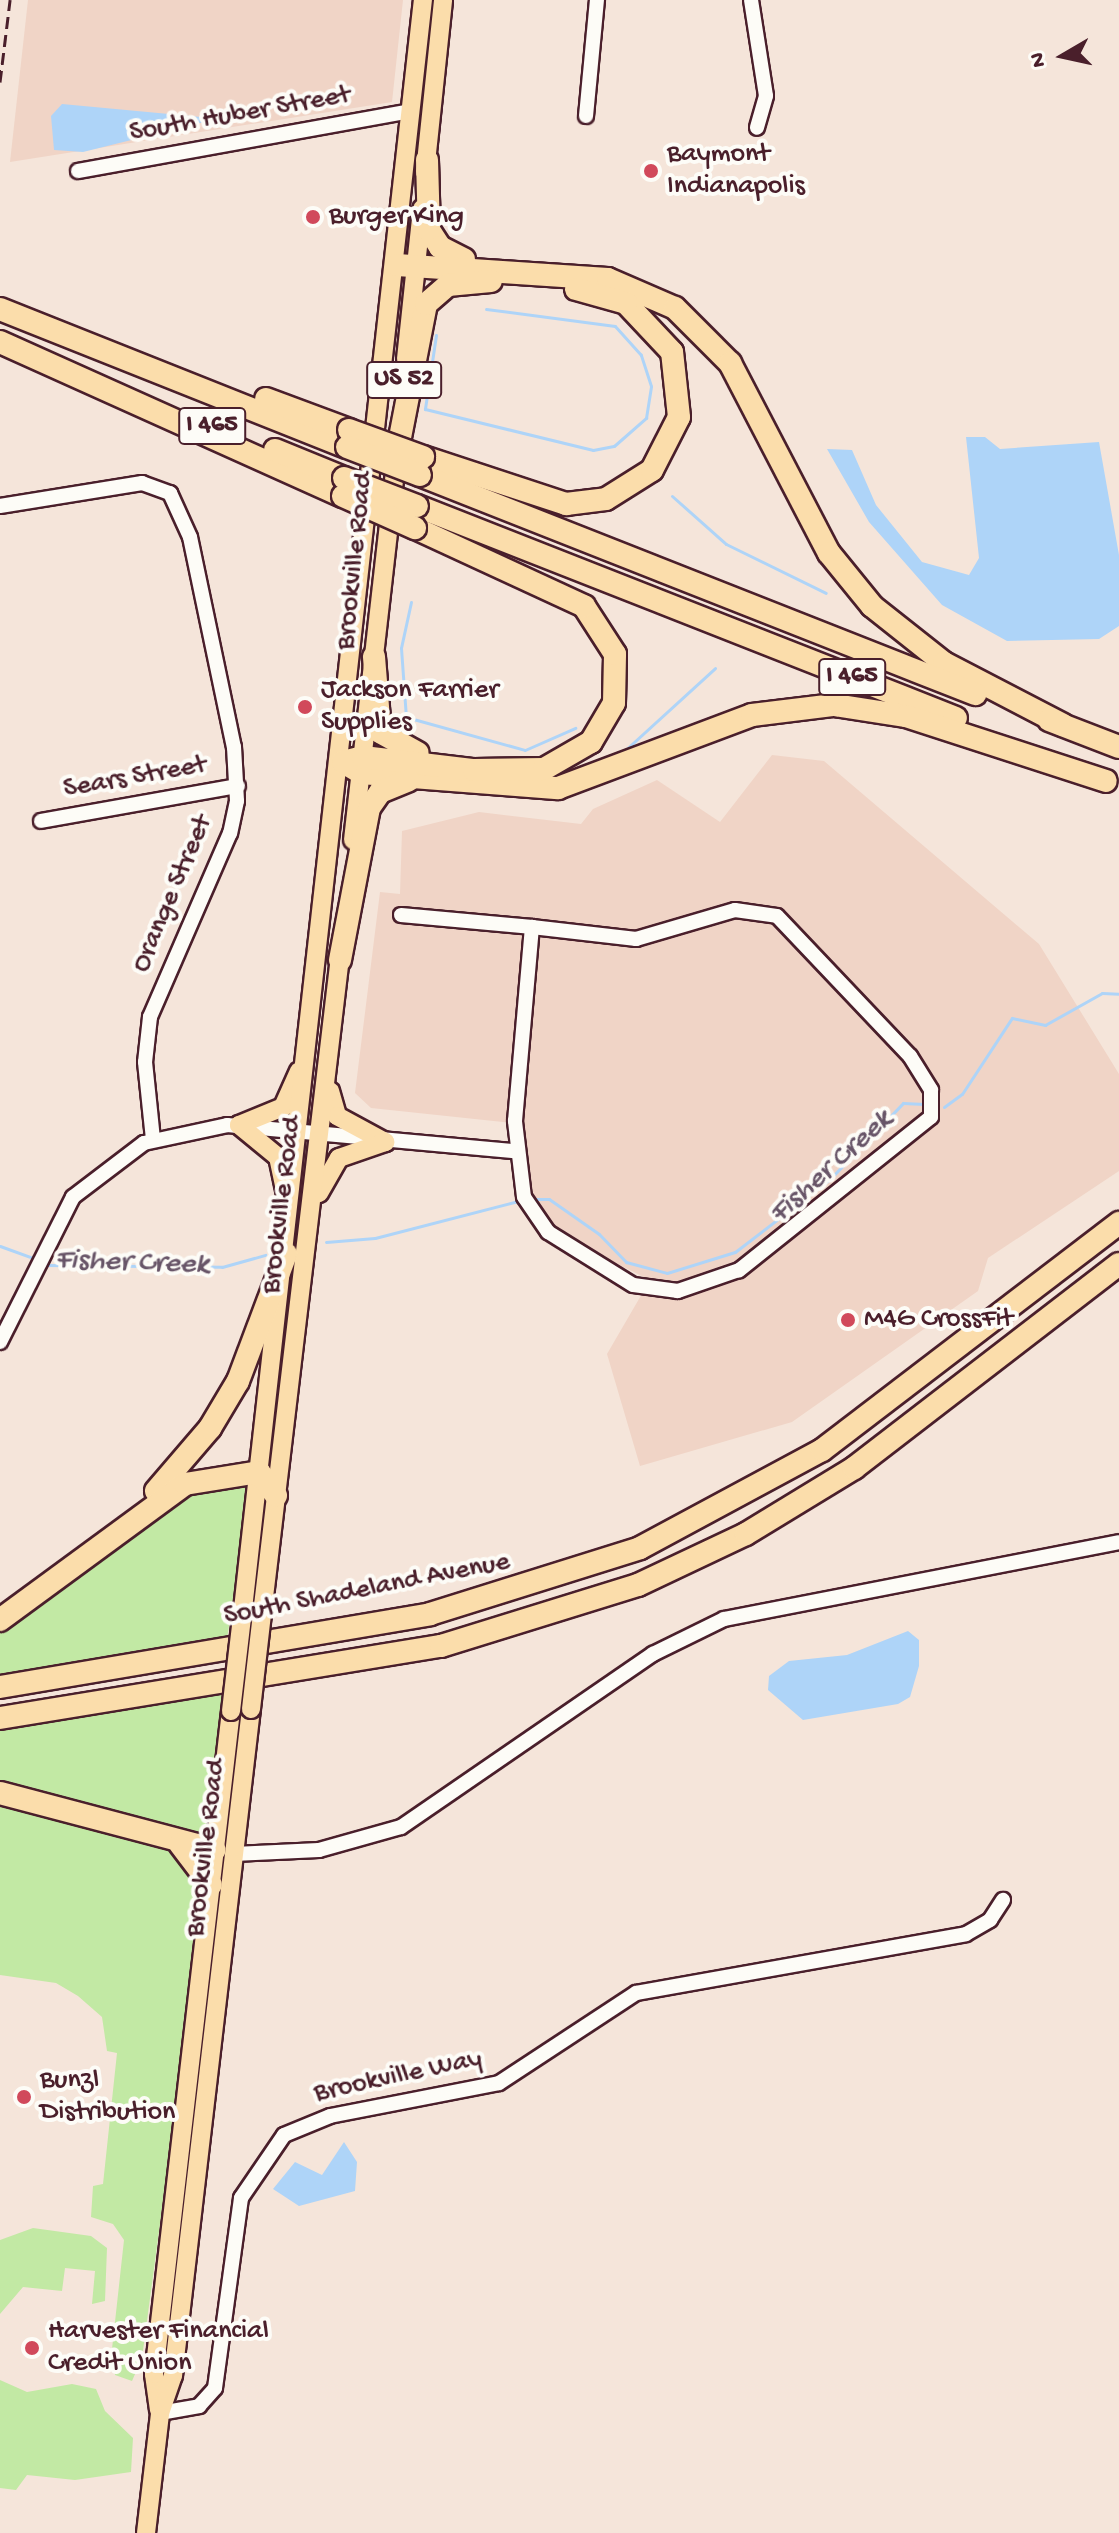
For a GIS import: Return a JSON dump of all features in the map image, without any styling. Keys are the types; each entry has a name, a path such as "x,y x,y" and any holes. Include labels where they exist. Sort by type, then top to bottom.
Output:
{"highway":[{"path":"422,466 551,502 583,504 643,478 676,429 676,365 648,319 603,294 498,274 456,258 433,239 427,160"},
{"path":"409,266 608,279 688,317 730,363 829,553 872,606 944,663 1063,725"},
{"path":"397,453 426,304 448,285 498,274"},
{"name":"I 465","path":"3,310 422,466 1119,747"},
{"name":"I 465","path":"2,343 416,517 1112,783"},
{"name":"US 52","path":"374,657 375,722 391,744 517,772 564,761 604,726 618,679 611,642 576,601 416,517"},
{"path":"356,764 418,779 569,786 752,715 834,705 906,716 1112,783"},
{"path":"356,764 517,772"},
{"path":"340,960 369,808 388,786 418,779"},
{"name":"South Shadeland Avenue","path":"0,1687 430,1614 616,1558 728,1506 822,1450 1119,1223"},
{"path":"122,1526 226,1403 286,1254"},
{"path":"0,1718 441,1646 614,1594 737,1538 846,1473 1119,1264"},
{"path":"0,1620 122,1526 195,1479 259,1472 276,1495"},
{"path":"0,1793 224,1852"},
{"path":"172,1839 196,1857 211,1885"}],"main road":[{"name":"Brookville Road","path":"160,2413 154,2374 211,1885 224,1852 251,1709 310,1216 311,1035 374,657 397,453 409,266 412,111 423,0"},
{"name":"Brookville Road","path":"146,2533 160,2413 173,2376 224,1852 231,1711 259,1472 291,1209 328,1062 409,266 427,160 443,0"},
{"path":"291,1209 278,1157 239,1125 283,1107 311,1035"},
{"path":"328,1062 337,1116 385,1142"},
{"path":"310,1216 334,1163 385,1142"}],"street":[{"path":"586,116 597,0"},
{"path":"751,0 766,96 757,128"},
{"name":"South Huber Street","path":"78,171 412,111"},
{"name":"Orange Street","path":"0,506 131,484 162,488 181,508 190,537 238,786 230,833 150,1017 145,1062 153,1140"},
{"name":"Sears Street","path":"41,821 238,786"},
{"path":"401,915 532,927 644,939 755,910 781,918 813,946 910,1056 934,1108 922,1128 760,1257 684,1290 633,1285 548,1232 528,1208 515,1151 532,927"},
{"path":"0,1342 44,1243 97,1172 153,1140 239,1125 309,1135 515,1151"},
{"path":"224,1852 344,1846 409,1823 653,1654 724,1619 1119,1542"},
{"name":"Brookville Way","path":"160,2413 199,2406 215,2388 241,2198 284,2135 330,2116 499,2083 636,1993 966,1934 990,1920 1003,1900"}],"shaded area":[{"path":"28,0 403,0 392,102 10,162"},
{"path":"772,755 824,761 1039,944 1119,1074 1119,1171 988,1258 978,1291 792,1422 640,1466 607,1354 650,1280 581,1246 540,1213 523,1161 522,1124 371,1108 355,1093 380,892 400,894 402,831 479,812 581,824 593,809 657,780 720,822"}],"green space":[{"path":"251,1483 227,1639 0,1679 0,1631 181,1494"},
{"path":"222,1694 206,1839 0,1789 0,1731"},
{"path":"0,1800 170,1847 199,1880 194,1971 142,2358 132,2381 115,2375 112,2349 124,2240 113,2224 91,2217 93,2186 103,2184 117,2053 107,2051 102,2017 78,1996 56,1983 0,1975"},
{"path":"33,2228 91,2236 107,2248 105,2301 92,2304 95,2271 65,2268 62,2291 23,2287 0,2314 0,2240"},
{"path":"0,2380 27,2392 72,2384 96,2389 105,2411 133,2438 131,2472 75,2480 27,2475 16,2490 0,2488"}],"water":[{"path":"62,104 212,120 83,152 54,150 51,116"},
{"path":"966,437 985,437 1000,449 1099,442 1119,555 1119,626 1099,639 1007,641 942,605 869,522 827,449 852,450 876,505 922,562 969,575 979,558"},
{"path":"908,1631 919,1640 919,1666 910,1697 898,1704 803,1720 768,1690 769,1676 789,1661 847,1655"},
{"path":"344,2142 357,2162 355,2191 299,2206 273,2189 295,2162 322,2175"}],"waterway":[{"path":"436,335 425,409 593,450 614,446 646,418 651,386 641,355 615,326 486,309"},
{"path":"672,496 726,544 826,593"},
{"path":"411,602 401,648 406,717 525,750 575,728"},
{"path":"622,753 715,668"},
{"name":"Fisher Creek","path":"944,1107 962,1094 1012,1018 1045,1025 1102,993 1119,994"},
{"name":"Fisher Creek","path":"536,1199 549,1199 599,1234 626,1262 667,1273 735,1252 829,1180 903,1103 924,1104"},
{"name":"Fisher Creek","path":"326,1242 375,1238 518,1201"},
{"name":"Fisher Creek","path":"0,1246 35,1259"},
{"name":"Fisher Creek","path":"45,1265 222,1267 265,1255"}],"railway":[{"path":"0,82 10,0"}],"place":[{"name":"Baymont Indianapolis","path":"651,171"},
{"name":"Burger King","path":"313,217"},
{"name":"Jackson Farrier Supplies","path":"305,707"},
{"name":"M4G CrossFit","path":"848,1320"},
{"name":"Bunzl Distribution","path":"24,2097"},
{"name":"Harvester Financial Credit Union","path":"32,2348"}]}
